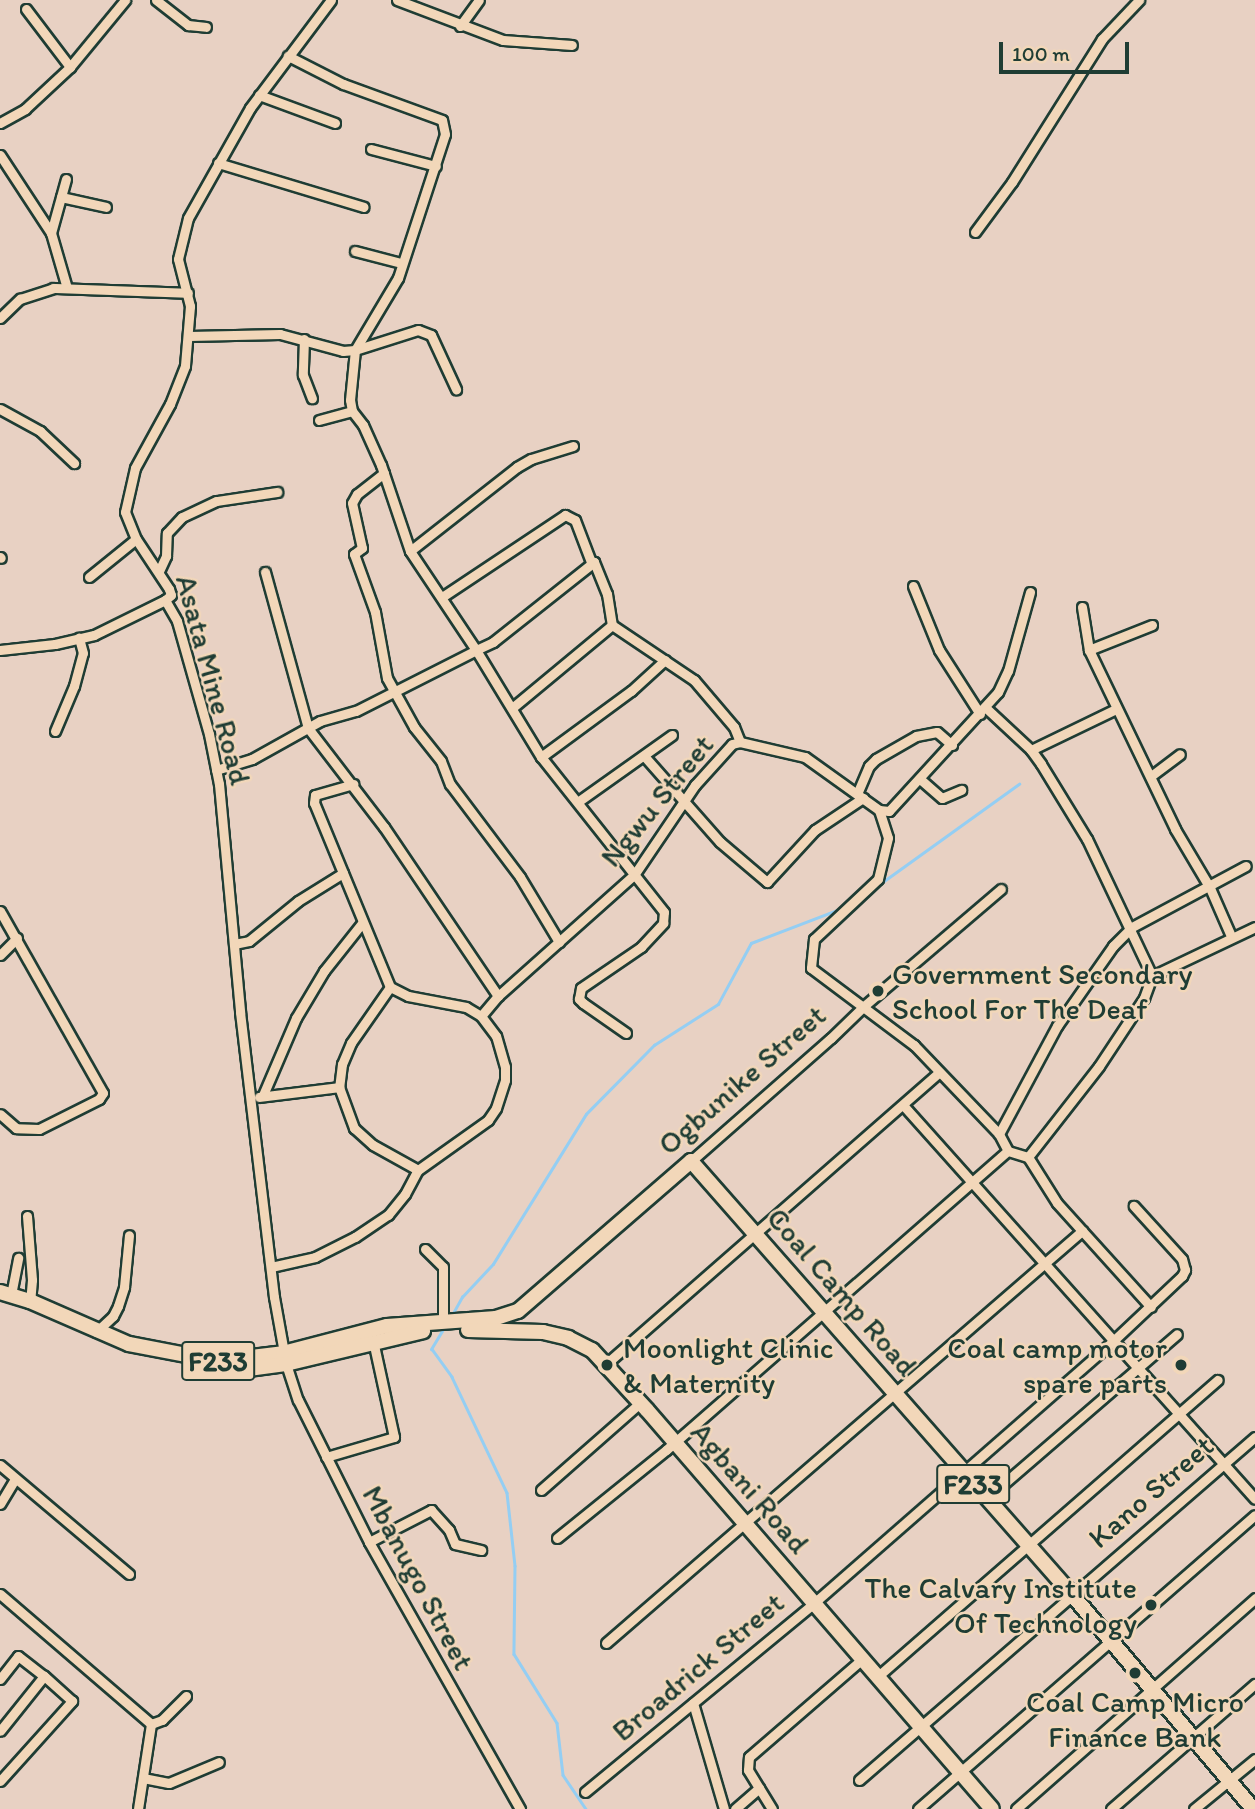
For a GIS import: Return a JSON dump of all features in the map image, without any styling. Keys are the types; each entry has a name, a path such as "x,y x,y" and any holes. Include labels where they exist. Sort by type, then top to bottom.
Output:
{"main road":[{"name":"Coal Camp Road","path":"691,1161 1111,1640 1253,1809"},
{"name":"Ogbunike Street","path":"518,1311 691,1161"},
{"name":"Agbani Road","path":"4,1296 30,1301 96,1332 146,1349 200,1360 285,1359 387,1326 446,1324 496,1318 518,1311"},
{"name":"Agbani Road","path":"4,1296 131,1354 172,1364 233,1370 446,1324 518,1329 568,1338 592,1350 745,1522 992,1809"},
{"path":"518,1311 518,1329"}],"street":[{"path":"156,0 188,25 206,27"},
{"name":"Asata Mine Road","path":"285,1359 271,1267 216,770 177,621 165,600 171,595 159,571 136,539 125,512 127,493 135,468 176,392 185,366 189,336 188,293 180,267 179,249 197,198 259,95 331,0"},
{"path":"397,0 503,40 572,45"},
{"path":"460,26 479,0"},
{"path":"975,232 1012,183 1102,39 1139,0"},
{"path":"0,123 24,108 70,67 124,1"},
{"path":"26,9 70,67"},
{"path":"288,56 343,84 442,120 445,134 436,166 391,291 355,351 352,411 367,433 384,473 410,551 476,650 541,757 579,801 664,912 664,920 641,947 581,988 579,995 583,1003 626,1032"},
{"path":"259,95 335,124"},
{"path":"371,149 436,166"},
{"path":"0,155 51,233 68,288"},
{"path":"218,163 364,207"},
{"path":"51,233 66,179"},
{"path":"61,197 106,207"},
{"path":"355,251 401,263"},
{"path":"0,318 20,299 45,290 68,288 188,293"},
{"path":"189,336 280,334 336,350 355,351 418,330 431,335 456,389"},
{"path":"304,339 303,374 312,398"},
{"path":"0,409 40,431 74,463"},
{"path":"319,421 352,411"},
{"path":"410,551 517,467 531,459 573,446"},
{"path":"384,473 353,499 362,548 354,554 375,612 379,645 393,691 414,727 441,761 450,784 520,877 559,943"},
{"path":"159,571 166,556 167,533 182,517 217,500 277,492"},
{"path":"442,597 565,515 575,520 591,562 596,564 607,594 612,625 694,680 734,727 740,742"},
{"path":"89,577 136,539"},
{"path":"216,770 252,759 308,728 356,711 493,642 591,562"},
{"path":"265,572 308,728 353,784 498,996"},
{"path":"913,586 939,650 983,711 1031,750 1087,839 1132,927 1152,976 1144,998 1099,1066 1028,1157"},
{"path":"1030,592 1008,671 983,711 889,811 879,810 888,838 878,879 814,939 811,968 914,1045 999,1134 1008,1151 1028,1157 1057,1203 1151,1307"},
{"path":"0,650 79,639 130,619 138,611 165,600"},
{"path":"1083,607 1089,650 1175,829 1210,888 1231,936"},
{"path":"512,708 612,625"},
{"path":"1089,650 1152,625"},
{"path":"55,731 81,662 83,653 79,639"},
{"path":"541,757 631,691 665,660"},
{"path":"1031,750 1116,709"},
{"path":"645,757 720,842 767,882 816,830 860,796 869,766 876,759 916,736 937,732 952,745"},
{"path":"579,801 645,757 672,735"},
{"name":"Ngwu Street","path":"481,1016 498,996 634,875 684,802 717,758 732,744 740,742 805,757 879,810"},
{"path":"1151,776 1180,754"},
{"path":"920,779 942,798 961,790"},
{"path":"271,1267 315,1257 366,1230 398,1205 418,1170 473,1133 496,1108 503,1090 505,1067 495,1036 481,1016 466,1007 408,996 390,987 314,803 315,795 353,784"},
{"path":"999,1134 1038,1058 1073,1001 1113,946 1132,927 1210,888 1246,866"},
{"path":"234,944 249,941 298,901 344,873"},
{"name":"Ogbunike Street","path":"691,1161 864,1006 1001,889"},
{"path":"0,911 103,1093 101,1097 31,1130 16,1128 0,1114"},
{"path":"263,1095 296,1018 312,990 362,923"},
{"path":"1152,976 1231,936 1255,927"},
{"path":"0,955 17,938"},
{"path":"390,987 351,1043 342,1064 339,1087 354,1128 373,1145 418,1170"},
{"path":"606,1364 939,1072"},
{"path":"253,1100 263,1095 285,1096 339,1087"},
{"path":"904,1105 1255,1499"},
{"path":"557,1538 674,1441 1008,1151"},
{"name":"Broadrick Street","path":"584,1792 814,1603 1113,1341 1182,1276 1185,1263 1134,1206"},
{"path":"27,1216 32,1280 30,1301"},
{"path":"606,1643 893,1391 1082,1231"},
{"path":"96,1332 113,1316 118,1306 124,1287 129,1235"},
{"path":"425,1249 443,1267 446,1324"},
{"path":"4,1296 18,1258"},
{"path":"986,1499 1177,1334"},
{"path":"326,1457 394,1437 373,1341"},
{"name":"Mbanugo Street","path":"285,1359 326,1457 369,1542 520,1809"},
{"path":"877,1677 1218,1380"},
{"path":"541,1490 640,1402"},
{"name":"Kano Street","path":"859,1780 1255,1437"},
{"path":"0,1465 129,1574"},
{"path":"0,1504 15,1479"},
{"path":"369,1542 430,1510 443,1523 455,1544 481,1550"},
{"path":"918,1809 1255,1515"},
{"path":"0,1594 150,1724"},
{"path":"1016,1809 1255,1598"},
{"path":"0,1679 18,1656 72,1701 0,1781"},
{"path":"772,1809 748,1770 749,1756 862,1659"},
{"path":"0,1731 44,1676"},
{"path":"1111,1809 1255,1684"},
{"path":"150,1724 162,1720 186,1696"},
{"path":"693,1703 724,1809"},
{"path":"138,1809 150,1724"},
{"path":"1195,1809 1227,1779 1255,1759"},
{"path":"143,1778 169,1783 219,1762"},
{"path":"735,1809 759,1788"}],"waterway":[{"path":"877,886 1019,784"},
{"path":"452,1315 462,1297 493,1264 586,1114 654,1045 718,1004 751,943 842,908"},
{"path":"445,1327 432,1349 452,1377 507,1493 515,1566 514,1654 557,1723 563,1775 586,1809"}],"place":[{"name":"Government Secondary School For The Deaf","path":"878,991"},
{"name":"Moonlight Clinic & Maternity","path":"607,1365"},
{"name":"Coal camp motor spare parts","path":"1181,1365"},
{"name":"The Calvary Institute Of Technology","path":"1151,1605"},
{"name":"Coal Camp Micro Finance Bank","path":"1135,1673"}]}
